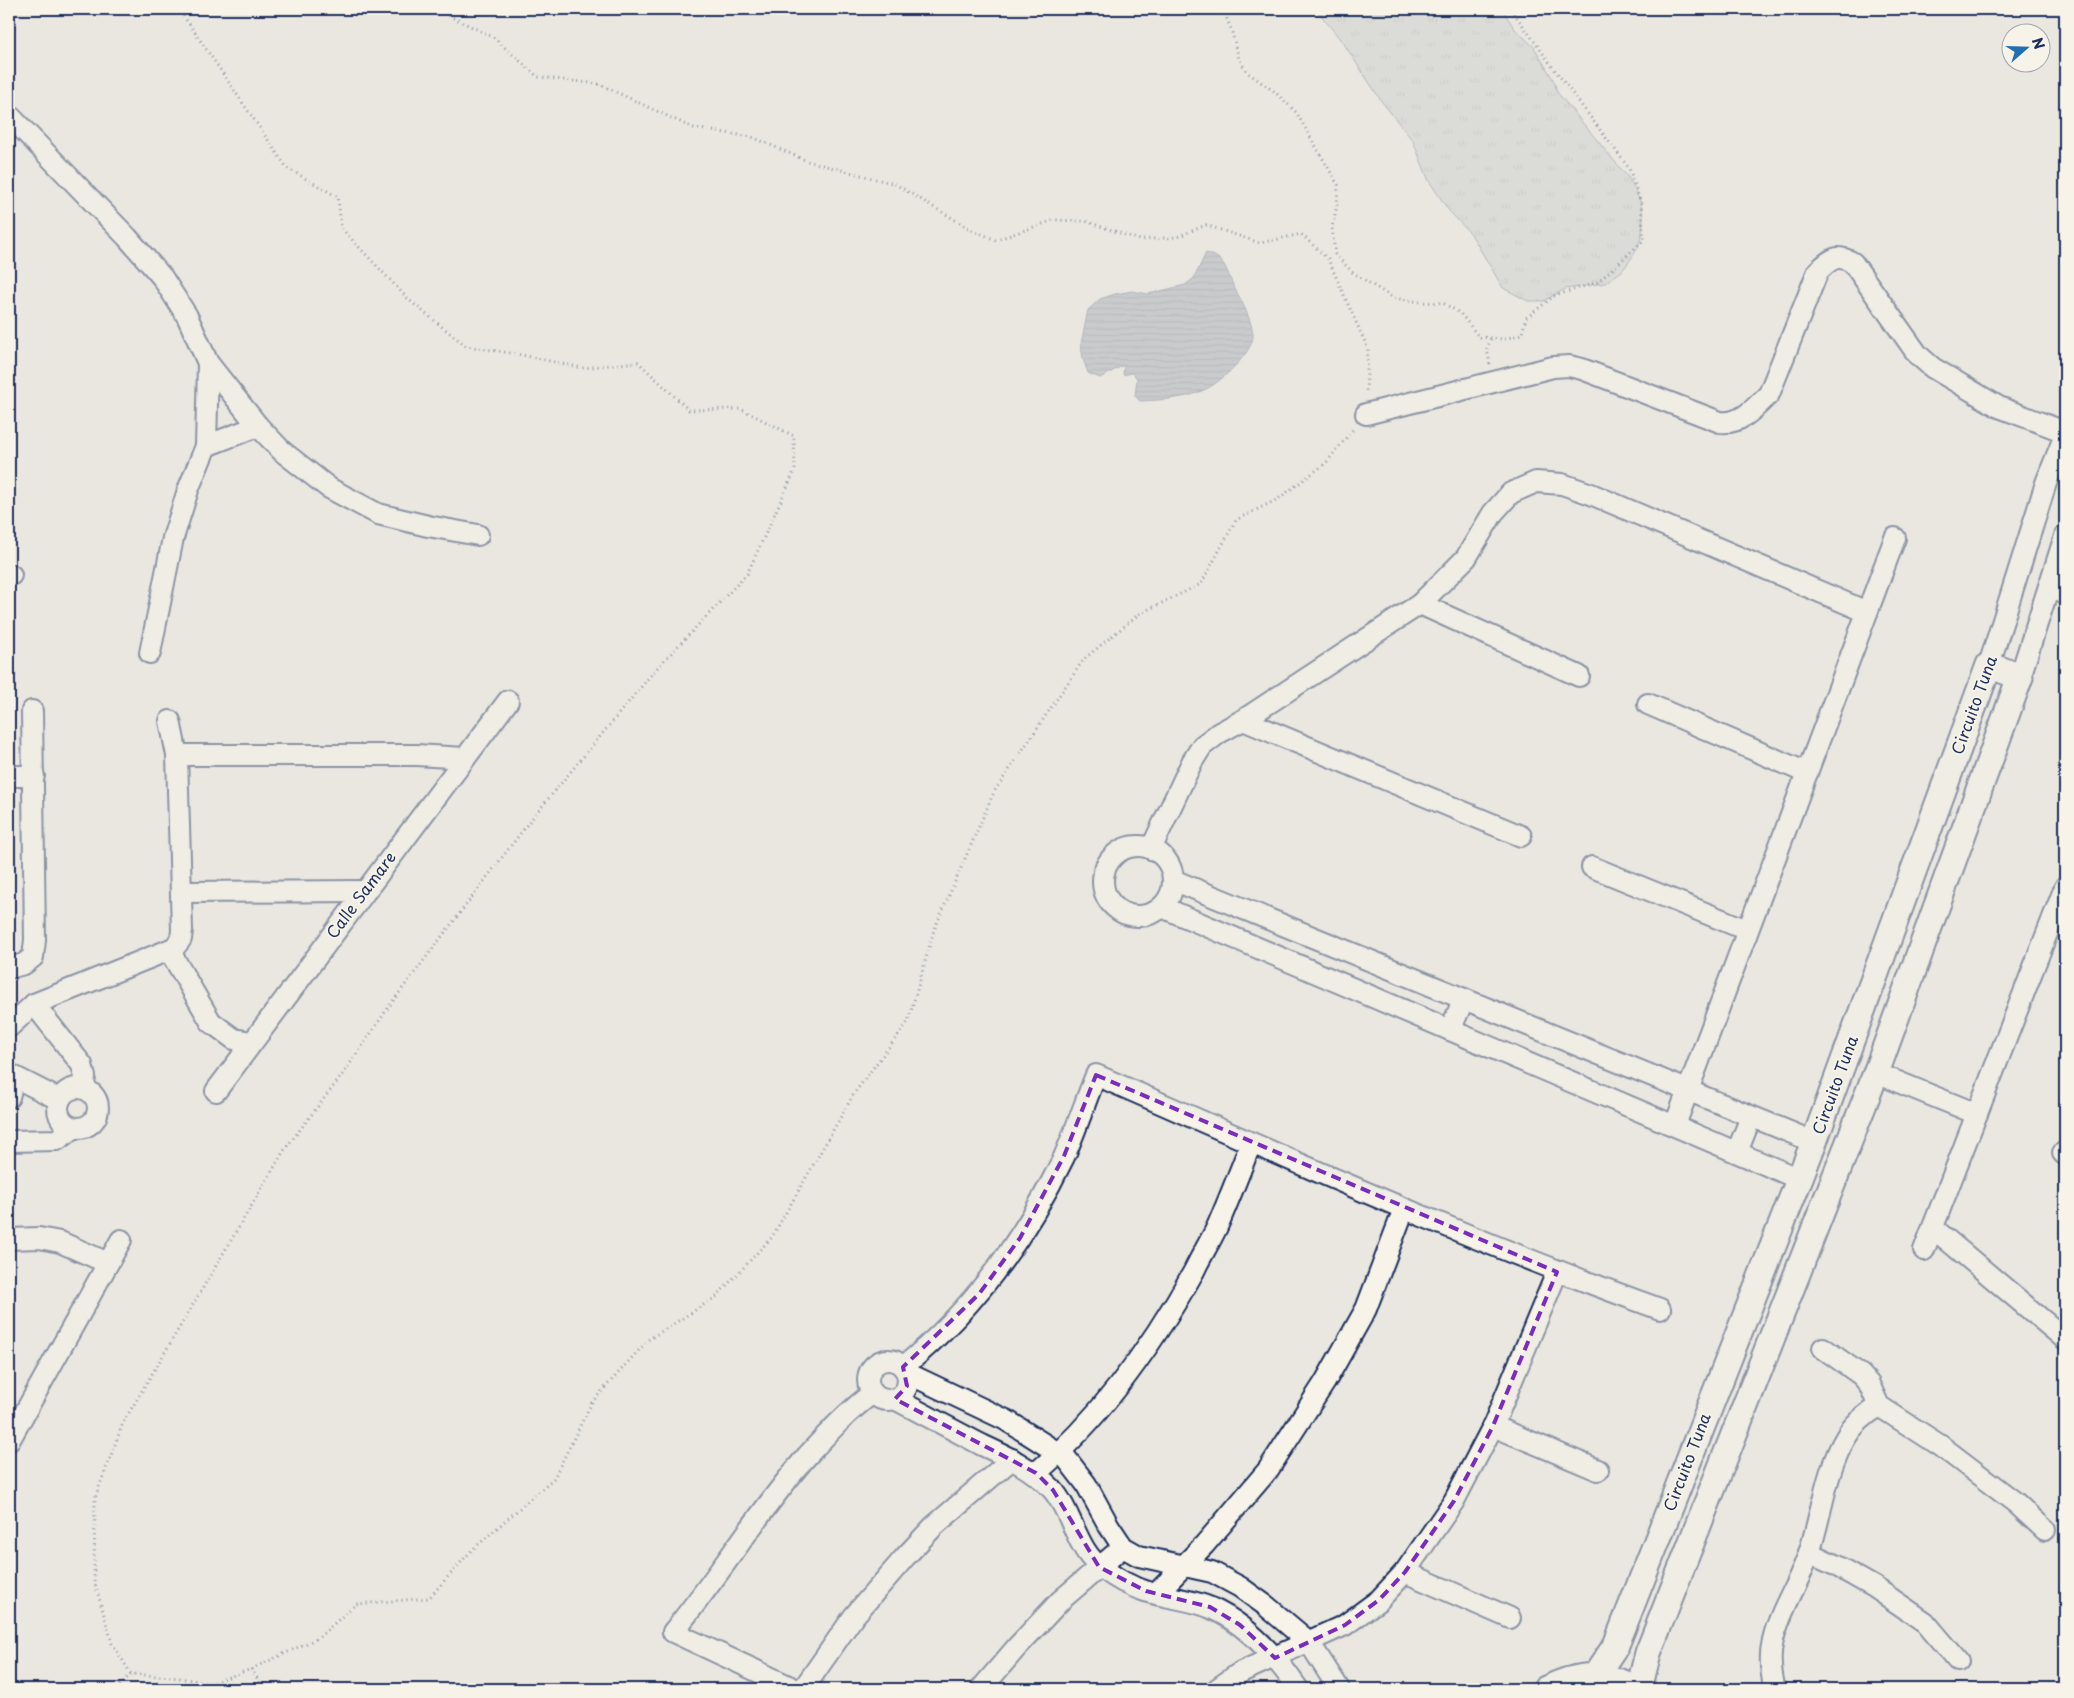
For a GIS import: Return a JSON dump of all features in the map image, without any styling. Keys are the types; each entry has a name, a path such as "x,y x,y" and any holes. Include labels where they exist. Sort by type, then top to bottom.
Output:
{"street":[{"path":"9,115 162,277 187,316 208,363 258,426 283,452 329,488 378,514 478,535"},
{"path":"1366,414 1553,367 1569,366 1582,369 1720,422 1730,423 1739,420 1769,394 1818,271 1832,259 1844,257 1853,263 1918,355 1933,368 1999,407 2065,432"},
{"path":"150,653 173,538 188,490 206,446 208,363"},
{"path":"206,446 258,426"},
{"name":"Circuito Tuna","path":"1595,1676 1616,1645 1814,1142 1989,665 2046,483 2065,435"},
{"path":"1151,849 1192,762 1202,746 1219,732 1243,720 1420,604 1466,558 1492,513 1511,493 1536,482 1562,484 1592,494 1868,612"},
{"name":"Circuito Tuna","path":"1639,1689 1648,1653 1876,1073 2020,676 2057,591 2065,536"},
{"path":"1675,1125 1895,538"},
{"path":"1420,604 1579,676"},
{"path":"1989,665 2020,676"},
{"name":"Calle Samare","path":"216,1091 508,701"},
{"path":"1648,704 1807,773"},
{"path":"9,968 24,964 33,957 35,940 32,711"},
{"path":"1243,720 1521,836"},
{"path":"9,1027 34,1004 174,948 180,939 181,892 177,755 170,721"},
{"path":"177,755 417,755 464,758"},
{"path":"9,776 34,776"},
{"path":"1141,846 1151,849 1166,861 1173,880 1172,890 1162,907 1145,916 1125,914 1110,902 1103,883 1104,873 1114,856 1131,847 1141,846"},
{"path":"1592,866 1747,930"},
{"path":"1173,880 1814,1142"},
{"path":"1924,1250 1977,1114 2060,919 2065,888"},
{"path":"181,892 365,891"},
{"path":"1162,907 1799,1179"},
{"path":"169,950 210,1022 234,1039 251,1042"},
{"path":"1450,1030 1464,998"},
{"path":"34,1004 82,1065 85,1077 83,1088"},
{"path":"1876,1073 1977,1114"},
{"path":"905,1370 978,1294 1020,1238 1064,1156 1096,1075 1404,1209 1557,1272 1660,1309"},
{"path":"9,1097 12,1076 60,1100"},
{"path":"9,1141 57,1140 74,1128 87,1126 93,1122 98,1109 94,1096 83,1088 69,1090 60,1100 59,1114 67,1125 74,1128"},
{"path":"1737,1152 1751,1117"},
{"path":"1036,1473 1085,1426 1127,1375 1171,1311 1216,1229 1251,1143"},
{"path":"1157,1594 1206,1544 1268,1470 1325,1382 1366,1309 1404,1209"},
{"path":"1933,1228 2065,1339"},
{"path":"9,1239 38,1238 60,1242 108,1263"},
{"path":"9,1441 121,1240"},
{"path":"1217,1689 1241,1672 1345,1625 1379,1600 1405,1572 1454,1501 1493,1426 1557,1272"},
{"path":"1823,1348 1861,1375 1869,1384 1879,1406 1941,1446 2016,1503 2045,1530"},
{"path":"905,1370 907,1386 904,1393 895,1399 885,1400 873,1393 870,1387 869,1374 878,1363 891,1361 905,1370 1006,1420 1059,1453 1066,1458 1086,1484 1123,1547 1139,1556 1212,1572 1240,1587 1265,1604 1309,1642 1339,1689"},
{"path":"795,1689 673,1632 777,1491 853,1407 873,1393"},
{"path":"895,1399 1036,1473 1053,1490 1065,1508 1084,1547 1099,1567 1127,1584 1157,1594 1210,1607 1240,1625 1266,1646 1298,1689"},
{"path":"1775,1689 1771,1667 1773,1640 1809,1553 1837,1456 1846,1436 1856,1424 1866,1414 1879,1406"},
{"path":"1493,1426 1598,1470"},
{"path":"803,1689 854,1616 905,1557 934,1526 1012,1459"},
{"path":"982,1689 1017,1647 1061,1600 1123,1547"},
{"path":"1809,1553 1874,1587 1925,1622 1958,1661"},
{"path":"1405,1572 1510,1618"},
{"path":"1546,1689 1567,1679 1595,1676 1622,1681 1636,1689"}],"path":[{"path":"131,1674 112,1643 94,1580 95,1498 123,1423 285,1149 343,1074 390,1006 529,822 656,669 747,574 795,470 794,436 741,409 689,410 638,362 582,368 466,346 409,300 341,228 338,197 287,168 231,82 184,15 176,9"},
{"path":"116,1689 131,1674 172,1677 212,1684 251,1669 318,1638 356,1604 429,1598 471,1551 554,1478 592,1402 648,1340 716,1297 772,1237 855,1092 908,1022 934,930 994,792 1084,658 1140,614 1201,584 1236,520 1278,499 1326,462 1366,414 1368,349 1328,258 1301,234 1260,243 1206,225 1177,237 1140,240 1085,222 1054,220 996,240 972,230 895,184 807,161 752,137 693,128 599,84 538,77 493,37 435,9"},
{"path":"1222,9 1231,29 1239,59 1248,73 1275,92 1296,112 1338,185 1337,206 1332,227 1335,254 1352,272 1393,298 1442,303 1460,313 1479,337 1504,339 1522,334 1526,318 1554,296 1598,282 1644,240 1641,203 1629,168 1511,9"},
{"path":"1328,258 1335,254"},
{"path":"1491,338 1487,349 1491,366 1499,382"},
{"path":"251,1669 264,1689"}],"highlighted area":[{"path":"1096,1075 1557,1272 1493,1426 1454,1501 1405,1572 1379,1600 1345,1625 1275,1658 1240,1625 1210,1607 1146,1591 1099,1567 1053,1490 1036,1473 895,1399 907,1386 903,1367 979,1294 1020,1238 1064,1156"}],"green space":[{"path":"1316,9 1502,9 1514,28 1534,47 1554,81 1557,92 1631,181 1640,201 1643,219 1642,233 1638,248 1622,271 1605,283 1565,289 1544,301 1528,301 1503,288 1471,234 1449,211 1429,181 1413,141 1382,102 1344,44"}],"shaded area":[{"path":"1206,253 1218,258 1225,266 1251,324 1252,342 1234,367 1210,387 1197,393 1173,398 1140,401 1135,396 1137,378 1132,373 1123,375 1124,365 1100,378 1088,373 1083,359 1081,344 1088,310 1100,299 1115,294 1132,291 1148,294 1185,285 1194,278"}]}
